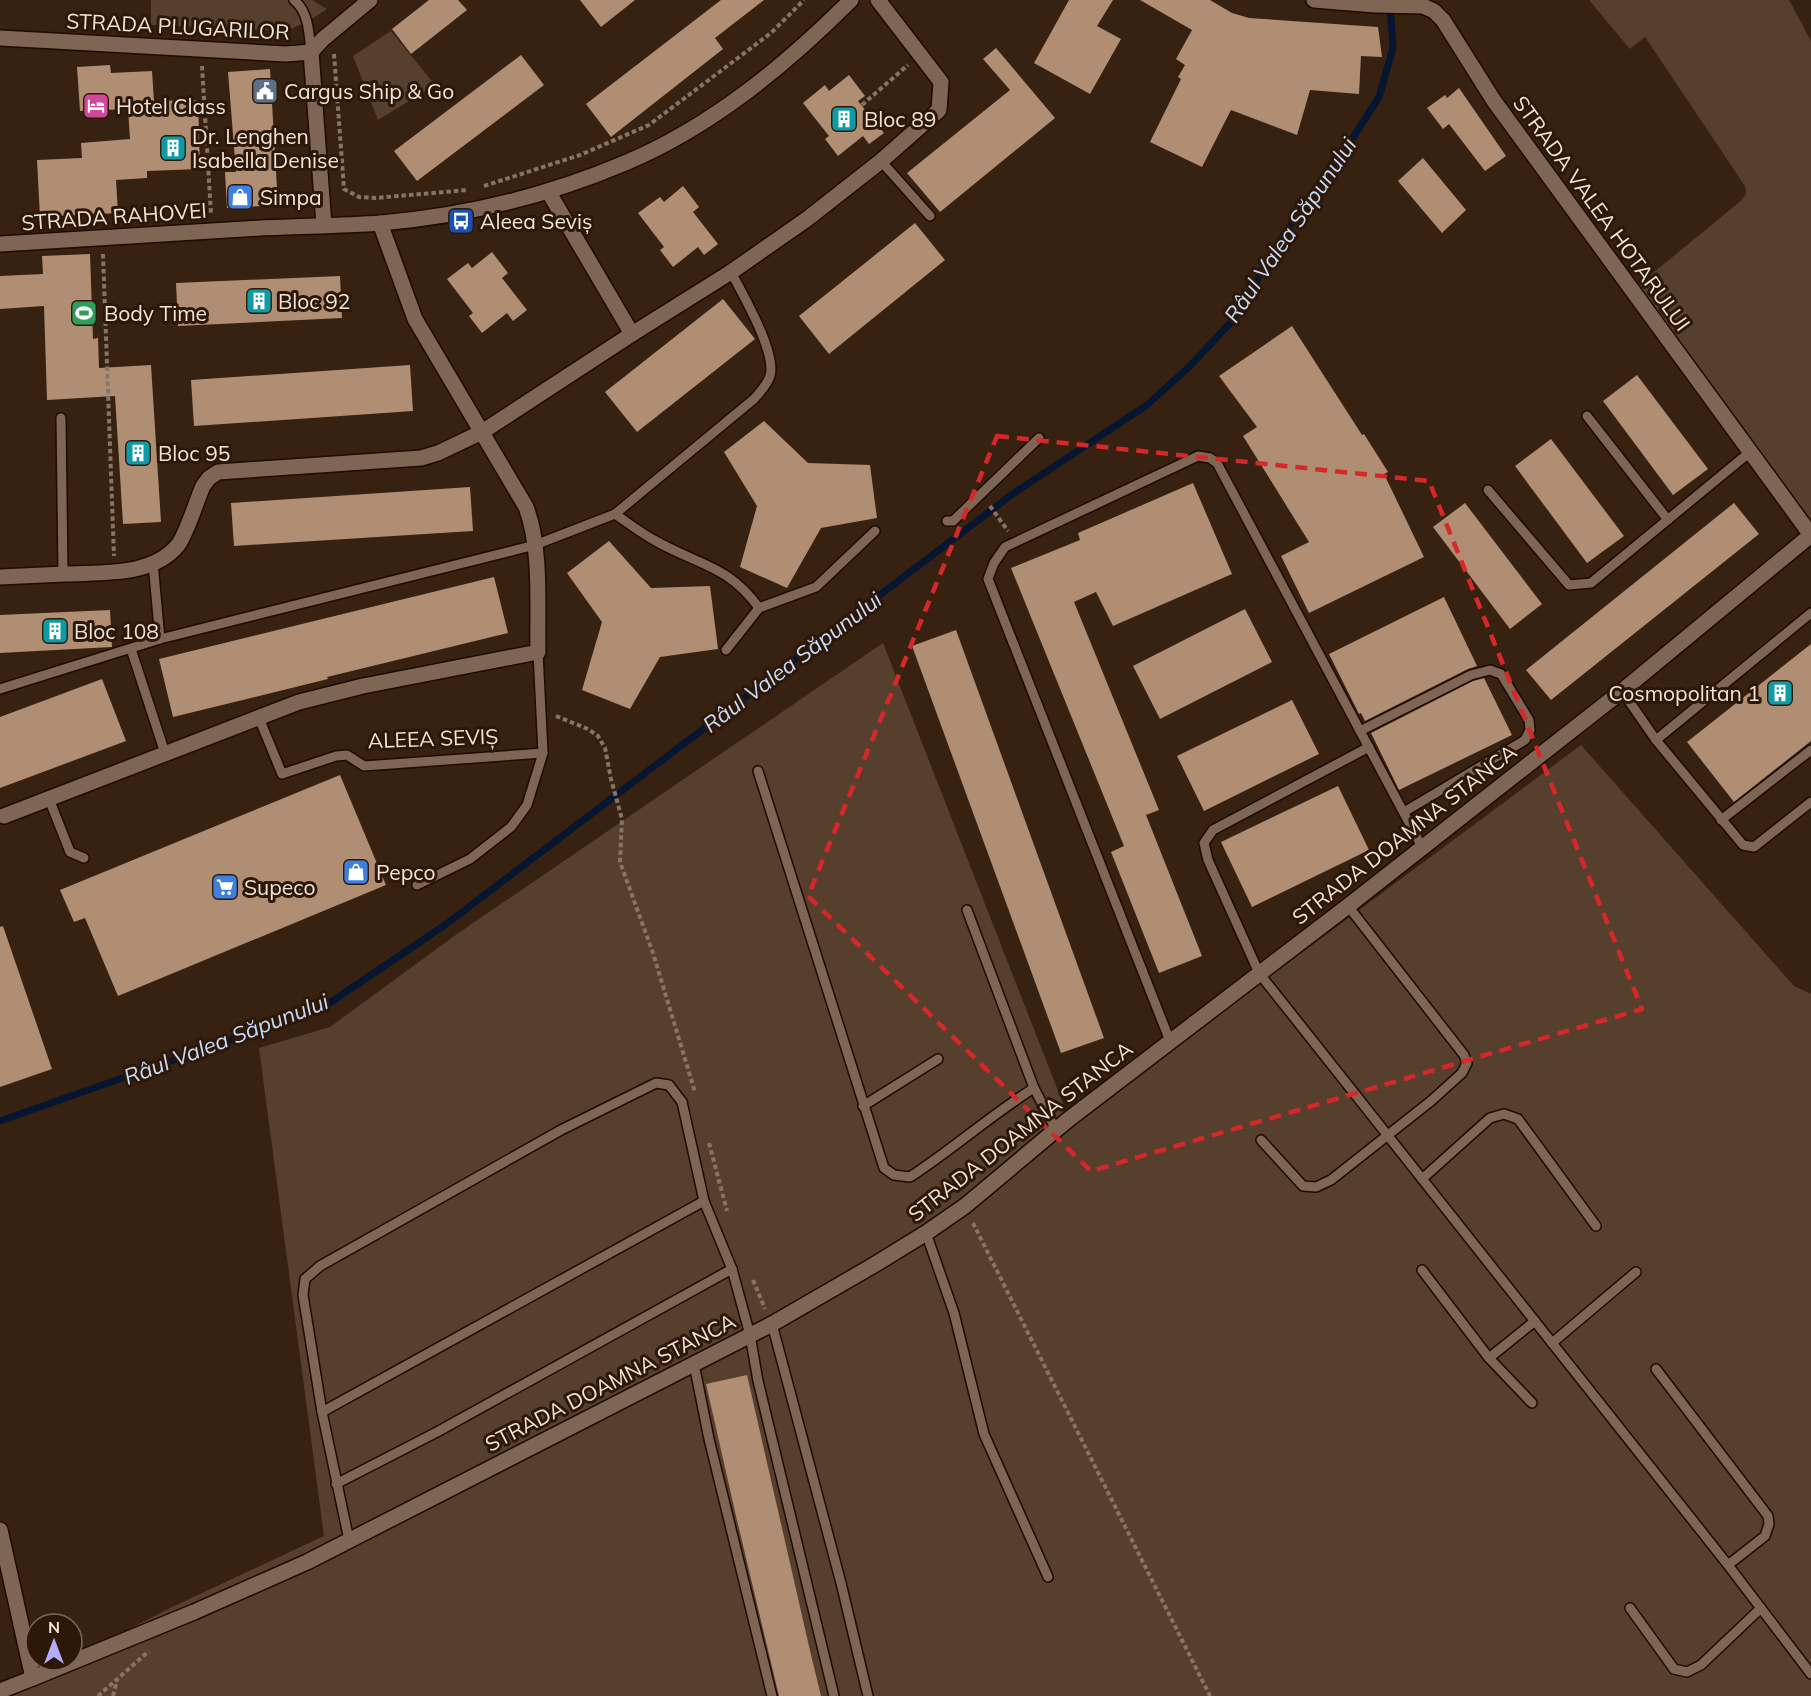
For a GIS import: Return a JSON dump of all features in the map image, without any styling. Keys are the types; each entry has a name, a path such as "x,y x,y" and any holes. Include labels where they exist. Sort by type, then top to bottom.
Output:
{"street":[{"name":"STRADA PLUGARILOR","path":"0,38 286,54 311,52 323,39 370,0"},
{"name":"STRADA RAHOVEI","path":"0,244 380,223 474,211 548,191 627,162 676,138 712,116 815,36 851,0"},
{"path":"0,577 115,571 136,569 153,563 180,543 203,486 209,478 219,472 421,458 438,453 482,432 632,333 731,272 807,219 881,161 939,111 941,82 878,0"},
{"name":"STRADA VALEA HOTARULUI","path":"1314,0 1423,6 1434,11 1443,20 1494,101 1811,535"},
{"path":"311,52 324,225"},
{"path":"548,191 632,333"},
{"path":"4,816 299,702 538,652 535,545 532,524 526,507 415,319 380,223"},
{"name":"STRADA DOAMNA STANCA","path":"0,1691 194,1612 307,1562 772,1324 926,1233 964,1206 1056,1130 1622,691 1811,535"},
{"path":"0,1530 5,1580 33,1678"}],"lane":[{"path":"294,0 299,4 307,22 311,52"},
{"path":"881,161 930,216"},
{"path":"0,689 160,639 535,545 615,514 754,399 764,388 771,374 767,351 758,325 731,272"},
{"path":"1587,416 1668,520"},
{"path":"61,418 63,574"},
{"path":"947,521 953,521 1039,438"},
{"path":"1488,490 1569,585 1591,584 1750,452"},
{"path":"1170,1041 988,579 994,563 1005,547 1198,456 1210,458 1217,463 1422,847"},
{"path":"615,514 655,541 718,569 749,594 759,608"},
{"path":"726,650 759,608 816,587 875,531"},
{"path":"153,563 160,639"},
{"path":"1656,740 1811,613"},
{"path":"131,649 165,753"},
{"path":"417,885 470,859 511,827 527,805 543,753 538,652"},
{"path":"1360,731 1471,675 1490,670 1501,674 1528,720 1530,730 1525,740 1404,812"},
{"path":"1622,691 1656,740 1743,845 1754,847 1811,802"},
{"name":"ALEEA SEVIȘ","path":"259,718 282,774 336,756 347,755 364,766 543,753"},
{"path":"1369,747 1214,830 1204,843 1208,860 1259,973 1728,1565 1811,1674"},
{"path":"1721,820 1811,750"},
{"path":"758,771 884,1168 894,1175 910,1177 944,1155 1001,1109 1034,1088"},
{"path":"49,799 70,852 84,858"},
{"path":"1261,1140 1303,1186 1316,1187 1331,1180 1388,1136 1462,1073 1467,1063 1464,1055 1347,906"},
{"path":"968,910 1034,1088 1056,1130"},
{"path":"863,1106 938,1059"},
{"path":"349,1540 322,1412 303,1294 305,1279 320,1266 551,1135 656,1083 669,1085 682,1102 704,1201 732,1269 750,1335 758,1381 834,1696"},
{"path":"1422,1179 1490,1118 1504,1114 1518,1119 1596,1226"},
{"path":"322,1412 704,1201"},
{"path":"926,1233 954,1313 984,1434 1048,1577"},
{"path":"336,1484 437,1432 732,1269"},
{"path":"1422,1270 1489,1358 1532,1403"},
{"path":"1552,1344 1636,1272"},
{"path":"1489,1358 1535,1321"},
{"path":"772,1324 841,1583 868,1696"},
{"path":"694,1364 772,1696"},
{"path":"1656,1369 1768,1516 1769,1524 1765,1536 1728,1565"},
{"path":"1630,1608 1674,1669 1687,1672 1701,1665 1761,1608"}],"path":[{"path":"333,47 344,189 359,197 375,198 475,189 580,155 649,125 771,33 804,0"},
{"path":"862,105 920,55"},
{"path":"202,65 212,220"},
{"path":"102,237 115,571"},
{"path":"987,503 997,514"},
{"path":"542,711 588,729 598,736 605,748 622,819 620,862 653,953 698,1101"},
{"path":"707,1134 729,1216"},
{"path":"964,1206 1209,1696"},
{"path":"751,1274 772,1324"},
{"path":"113,1696 117,1680"}],"highlighted area":[{"path":"997,436 1429,481 1642,1009 1091,1171 808,896"}],"shaded area":[{"path":"151,0 312,0 327,9 307,22 286,31 151,25"},
{"path":"1589,0 1789,0 1811,41 1811,521 1637,286 1742,200 1746,194 1745,186 1645,37 1630,49"},
{"path":"391,31 435,85 378,120 353,56"},
{"path":"883,643 1069,1119 1148,1067 1581,745 1794,986 1811,994 1811,1696 0,1696 46,1672 84,1672 84,1653 172,1607 324,1536 259,1048 330,1027 457,934"}],"building":[{"path":"429,0 458,0 467,10 411,54 392,29"},
{"path":"580,0 635,0 601,27"},
{"path":"721,0 764,0 715,38 723,49 611,137 586,104"},
{"path":"1069,0 1113,0 1097,26 1121,39 1090,94 1034,63"},
{"path":"1140,0 1210,0 1232,13 1249,18 1378,27 1382,57 1361,56 1359,94 1310,90 1297,135 1231,110 1202,167 1150,142 1181,79 1178,77 1185,65 1176,59 1192,30"},
{"path":"996,48 1055,118 940,212 907,173 1010,90 983,59"},
{"path":"521,55 544,85 417,181 394,151"},
{"path":"110,65 111,73 152,71 154,101 198,100 200,169 147,171 147,178 116,180 118,213 40,217 37,160 82,158 81,143 130,139 128,109 80,111 77,67"},
{"path":"270,69 278,205 227,208 225,172 236,172 228,72"},
{"name":"Bloc 89","path":"849,75 865,96 858,101 884,133 869,144 863,136 838,156 825,139 829,136 803,103 825,85 829,91"},
{"path":"1459,88 1506,156 1485,171 1449,124 1443,129 1427,108 1445,95 1447,98"},
{"path":"1423,158 1466,210 1442,233 1398,181"},
{"path":"683,186 699,207 693,212 718,244 704,255 698,247 673,267 660,250 664,247 638,213 660,197 664,202"},
{"path":"915,223 945,260 829,354 799,316"},
{"path":"492,252 508,273 502,278 527,310 513,321 507,313 482,333 469,316 473,313 447,279 468,263 472,268"},
{"path":"90,254 93,339 98,338 99,368 151,365 161,522 123,524 115,396 47,400 44,306 0,309 0,276 43,274 42,256"},
{"name":"Bloc 92","path":"340,276 342,318 178,326 176,283"},
{"path":"723,299 755,339 637,432 605,392"},
{"path":"1292,326 1388,472 1384,474 1424,557 1309,613 1281,556 1309,542 1243,436 1257,427 1219,376"},
{"path":"410,365 413,411 194,426 191,380"},
{"path":"1637,375 1708,469 1673,495 1603,401"},
{"path":"764,421 808,463 870,465 877,518 821,528 787,588 740,567 757,506 724,452"},
{"path":"1551,439 1624,536 1587,563 1515,466"},
{"path":"1193,483 1232,574 1113,626 1096,592 1074,602 1159,810 1146,815 1202,956 1159,973 1111,852 1124,846 1011,568 1080,540 1078,533"},
{"path":"470,487 473,531 234,546 231,503"},
{"path":"1465,503 1542,604 1510,629 1433,527"},
{"path":"1734,503 1759,534 1551,700 1526,670"},
{"path":"609,541 651,588 710,586 718,649 660,657 630,709 582,690 602,622 567,573"},
{"path":"494,577 508,633 173,717 159,659"},
{"path":"1444,597 1477,666 1365,721 1361,713 1359,714 1329,654"},
{"path":"1245,609 1272,662 1160,719 1133,666"},
{"name":"Bloc 108","path":"110,610 112,647 0,653 0,615"},
{"path":"956,630 1104,1038 1061,1053 912,646"},
{"name":"Cosmopolitan 1","path":"1811,644 1811,741 1734,802 1687,742"},
{"path":"1484,678 1512,735 1399,790 1371,733 1473,681"},
{"path":"102,679 126,741 0,788 0,717"},
{"path":"1292,700 1319,754 1204,811 1177,756"},
{"name":"Supeco","path":"340,775 386,885 118,996 85,918 74,922 60,890"},
{"path":"1338,786 1369,850 1252,907 1221,842"},
{"path":"3,926 52,1069 0,1087 0,927"},
{"path":"747,1375 821,1696 779,1696 736,1516 706,1384"}],"waterway":[{"name":"Râul Valea Săpunului","path":"0,1121 322,1008 445,925 1014,493 1147,405 1190,366 1234,319 1285,233 1340,158 1379,97 1393,48 1390,5"}],"place":[{"name":"Cargus Ship & Go","path":"265,91"},
{"name":"Hotel Class","path":"96,106"},
{"name":"Bloc 89","path":"844,119"},
{"name":"Dr. Lenghen Isabella Denise","path":"173,148"},
{"name":"Simpa","path":"240,197"},
{"name":"Aleea Seviș","path":"461,221"},
{"name":"Bloc 92","path":"259,301"},
{"name":"Body Time","path":"84,313"},
{"name":"Bloc 95","path":"138,453"},
{"name":"Bloc 108","path":"55,631"},
{"name":"Cosmopolitan 1","path":"1780,693"},
{"name":"Pepco","path":"356,872"},
{"name":"Supeco","path":"225,887"}]}
